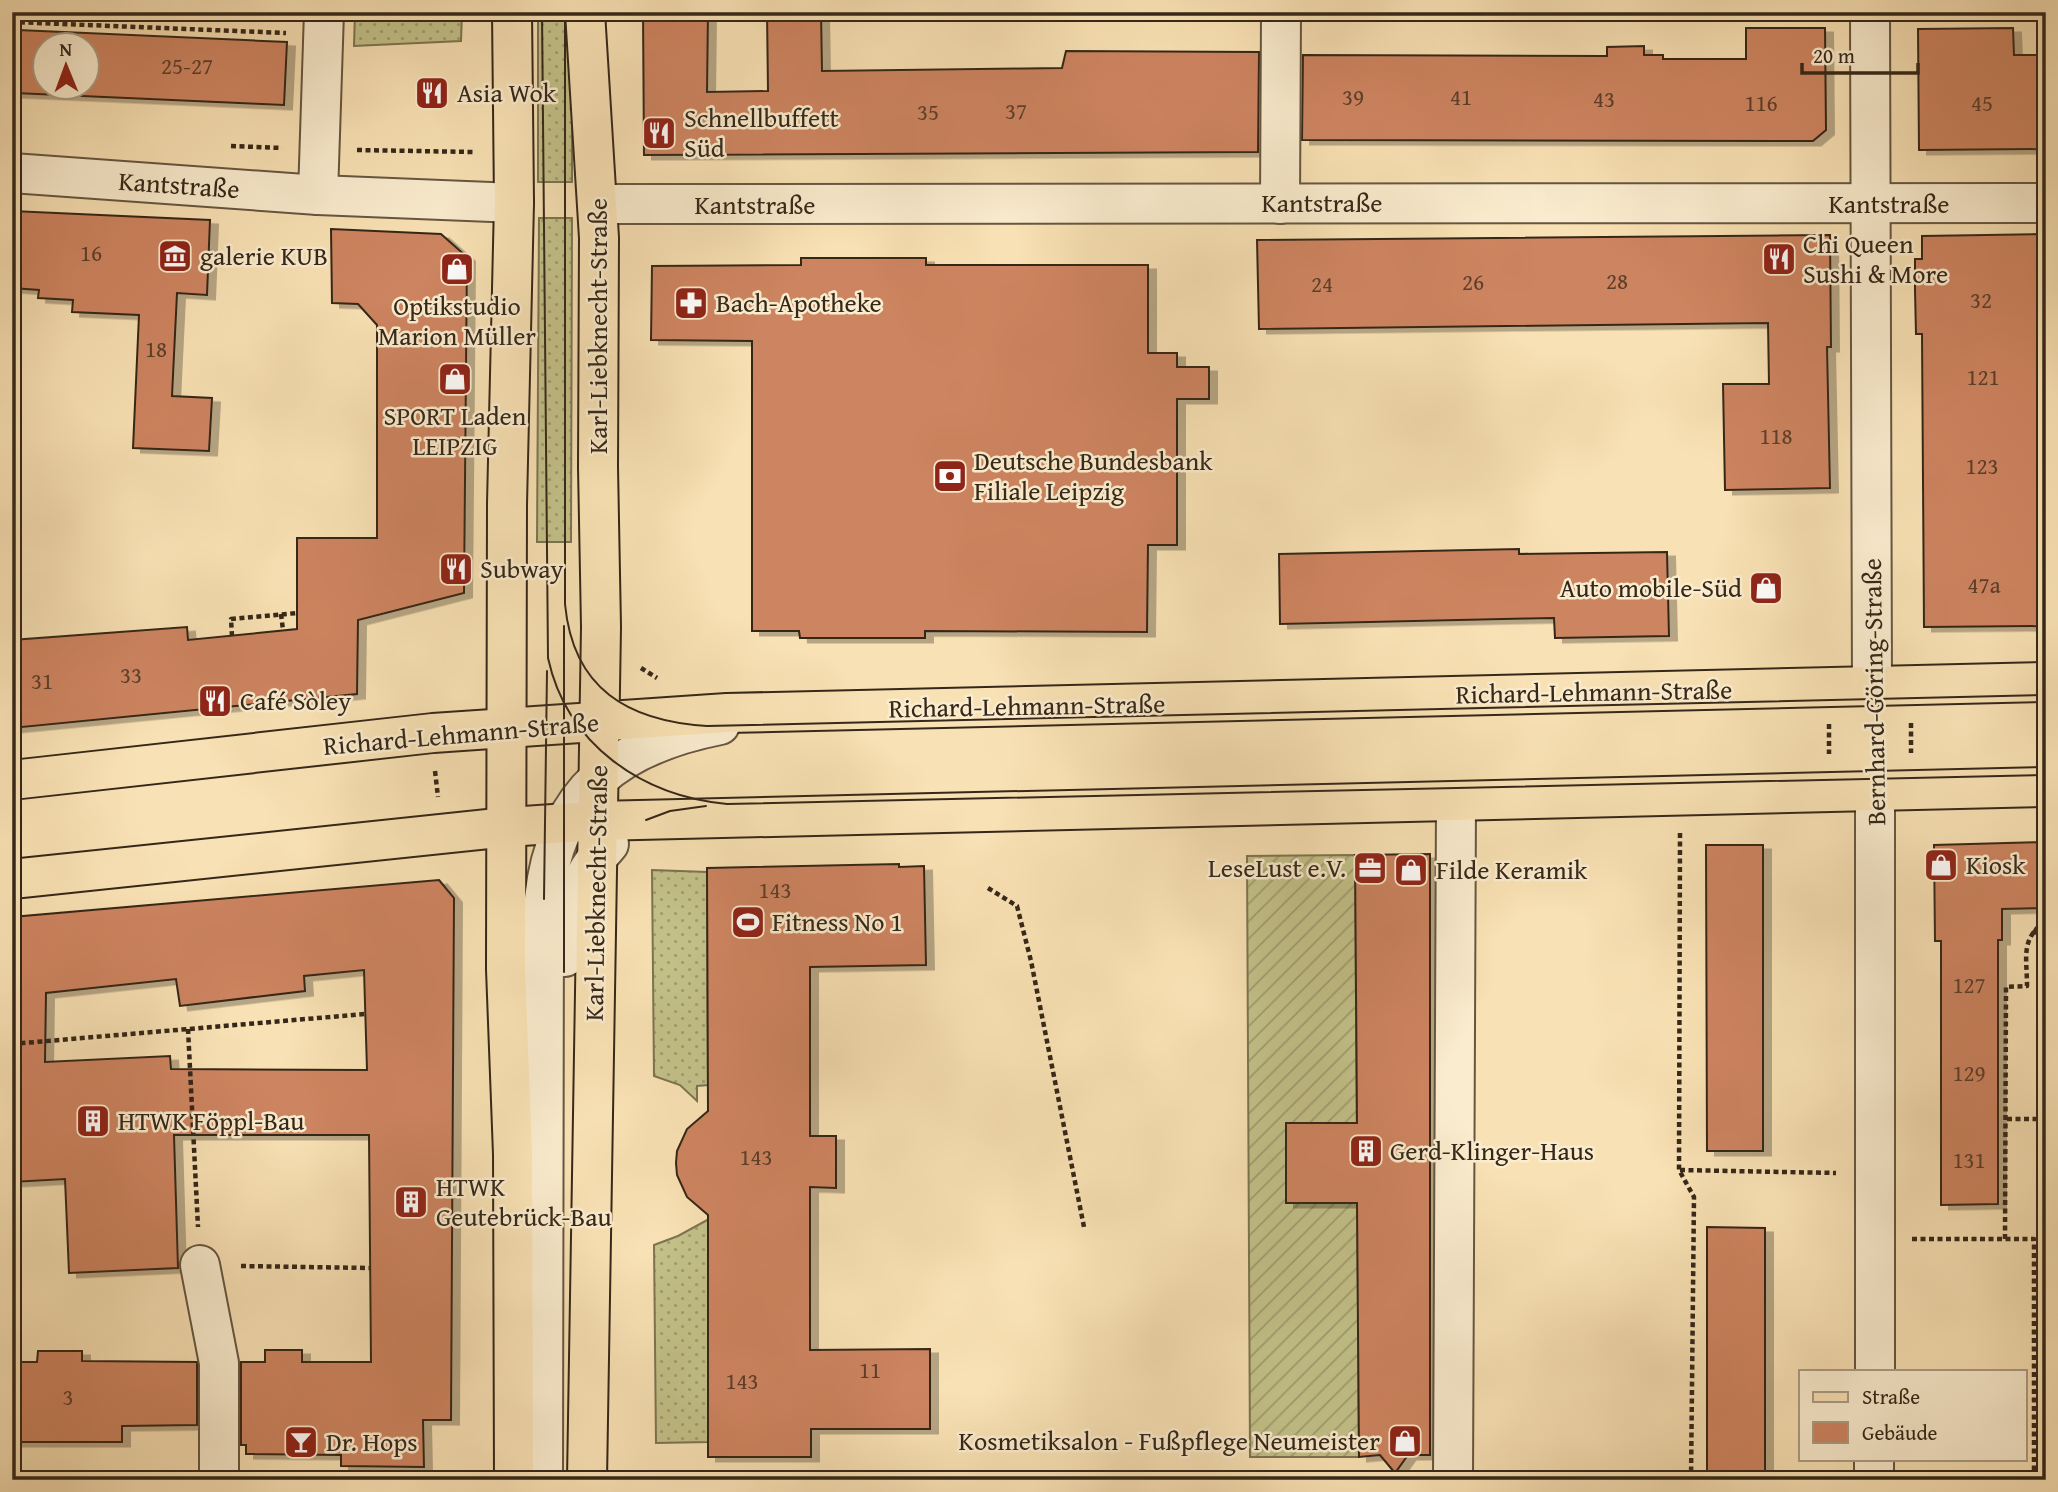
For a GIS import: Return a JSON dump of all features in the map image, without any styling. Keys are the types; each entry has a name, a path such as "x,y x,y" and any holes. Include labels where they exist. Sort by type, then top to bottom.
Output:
{"main road":[{"path":"512,12 514,203 507,504 506,969 513,1154 513,1480"},
{"name":"Karl-Liebknecht-Straße","path":"585,12 598,204 598,778"},
{"name":"Richard-Lehmann-Straße","path":"12,780 508,727 785,712 2046,682"},
{"path":"12,879 507,827 586,834 646,820 2046,787"},
{"name":"Karl-Liebknecht-Straße","path":"586,834 587,1480"}],"street":[{"path":"318,195 324,12"},
{"path":"1280,204 1281,12"},
{"name":"Bernhard-Göring-Straße","path":"1870,12 1872,685"},
{"name":"Kantstraße","path":"12,173 318,195 514,203"},
{"name":"Kantstraße","path":"598,204 2046,203"},
{"path":"562,1480 565,961 572,901 581,880 586,834 580,798 598,778 636,751 673,735 785,712"},
{"name":"Bernhard-Göring-Straße","path":"1875,791 1875,1370"},
{"path":"1453,1480 1456,801"},
{"path":"543,1480 544,899 551,857 586,834"},
{"path":"200,1265 219,1363 219,1480"},
{"path":"1874,1460 1874,1480"}],"path":[{"path":"12,32 13,22 291,33"},
{"path":"63,24 63,32"},
{"path":"150,28 150,36"},
{"path":"239,31 240,40"},
{"path":"220,146 476,152"},
{"path":"232,636 231,620 297,612"},
{"path":"281,614 283,630"},
{"path":"638,664 642,671 662,681"},
{"name":"Bernhard-Göring-Straße","path":"1872,685 1875,791"},
{"path":"1829,716 1829,762"},
{"path":"1911,720 1912,765"},
{"path":"435,767 439,806"},
{"path":"1679,796 1679,1170 1694,1197 1691,1480"},
{"path":"988,888 1017,906 1031,961 1084,1227"},
{"path":"2005,1239 2006,987 2028,986 2026,941 2033,930 2046,920"},
{"path":"2033,930 2046,941"},
{"path":"12,1044 365,1014"},
{"path":"188,1029 200,1265 370,1268"},
{"path":"2007,1119 2046,1119"},
{"path":"1679,1170 1875,1174"},
{"path":"1875,1239 2034,1238 2034,1480"},
{"path":"2026,1450 2035,1450"}],"shaded area":[{"path":"355,12 462,12 461,41 354,46"},
{"path":"538,12 572,12 572,182 538,182"},
{"path":"539,218 572,218 571,542 537,542"},
{"path":"1355,855 1359,1457 1250,1457 1247,856"},
{"path":"652,870 707,872 708,1085 697,1086 697,1101 680,1085 654,1076"},
{"path":"709,1219 709,1442 656,1443 654,1245 678,1236"}],"building":[{"path":"643,12 708,12 707,92 768,91 767,12 821,12 822,71 1062,68 1066,51 1259,52 1258,152 644,155"},
{"path":"1746,28 1825,28 1826,130 1813,141 1302,140 1303,55 1607,56 1607,47 1644,46 1644,55 1663,55 1663,59 1746,59"},
{"path":"2013,28 2014,55 2046,55 2046,149 1919,150 1918,29"},
{"path":"18,30 63,32 32,32 32,94 15,93"},
{"path":"102,34 287,42 284,105 102,97"},
{"path":"12,211 210,220 207,295 177,293 172,396 212,398 209,451 133,448 139,315 72,312 73,300 38,298 39,290 12,288"},
{"path":"331,229 441,234 467,257 464,593 358,620 357,694 12,728 12,640 187,627 188,640 297,629 297,538 377,538 377,325 358,304 332,303"},
{"path":"2046,234 2046,626 1924,627 1922,334 1916,334 1915,290 1915,259 1922,259 1922,236"},
{"path":"1830,235 1831,347 1827,347 1830,488 1725,490 1723,384 1769,384 1768,323 1259,329 1257,240"},
{"name":"Deutsche Bundesbank Filiale Leipzig","path":"801,258 926,258 926,265 1148,265 1148,353 1177,353 1177,367 1209,367 1209,399 1177,399 1177,545 1148,545 1147,632 925,631 925,638 800,638 799,631 752,631 752,341 651,340 652,266 801,265"},
{"path":"1519,549 1519,554 1667,552 1669,636 1555,638 1554,618 1280,624 1279,554"},
{"path":"2046,842 2046,908 2002,909 2002,940 1998,940 1998,1204 1941,1205 1941,941 1935,941 1934,845"},
{"path":"1706,845 1763,845 1763,1151 1707,1151"},
{"name":"Gerd-Klinger-Haus","path":"1430,854 1430,1455 1408,1455 1395,1473 1380,1455 1359,1457 1357,1203 1286,1203 1286,1123 1357,1123 1355,855"},
{"path":"899,864 899,867 924,866 926,965 810,967 810,1136 836,1136 836,1188 810,1187 810,1350 930,1349 930,1429 811,1429 811,1457 708,1457 708,1215 687,1197 677,1175 676,1163 677,1151 687,1129 708,1111 707,868"},
{"name":"HTWK Geutebrück-Bau","path":"439,880 454,898 451,1420 423,1420 424,1467 341,1466 341,1455 246,1454 246,1445 241,1445 241,1362 265,1362 265,1350 302,1350 302,1362 371,1362 369,1135 174,1135 178,1268 69,1273 65,1179 12,1182 12,917","holes":["364,970 367,1070 171,1069 170,1056 45,1062 46,993 176,979 180,1006 305,991 304,976"]},
{"path":"1707,1227 1765,1228 1765,1480 1707,1480"},
{"path":"38,1351 82,1351 82,1361 197,1362 197,1425 122,1426 122,1442 14,1442 12,1362 37,1362"}],"tram line":[{"path":"542,12 548,658 558,689 572,716 591,740 613,761 638,777 666,790 727,804 2046,775"},
{"path":"565,12 565,604 570,633 579,658 593,679 609,695 629,708 653,717 707,726 2046,695"},
{"path":"564,626 564,972"},
{"path":"544,899 547,671"},
{"path":"646,820 670,811 706,806"}],"place":[{"name":"Asia Wok","path":"432,93"},
{"name":"Schnellbuffett Süd","path":"659,133"},
{"name":"galerie KUB","path":"175,256"},
{"name":"Chi Queen Sushi & More","path":"1779,259"},
{"name":"Optikstudio Marion Müller","path":"457,269"},
{"name":"Bach-Apotheke","path":"691,303"},
{"name":"SPORT Laden LEIPZIG","path":"455,379"},
{"name":"Deutsche Bundesbank Filiale Leipzig","path":"950,476"},
{"name":"Subway","path":"456,569"},
{"name":"Auto mobile-Süd","path":"1766,588"},
{"name":"Café Sòley","path":"215,701"},
{"name":"Kiosk","path":"1941,865"},
{"name":"LeseLust e.V.","path":"1370,868"},
{"name":"Filde Keramik","path":"1411,870"},
{"name":"Fitness No 1","path":"748,922"},
{"name":"HTWK Föppl-Bau","path":"93,1121"},
{"name":"Gerd-Klinger-Haus","path":"1366,1151"},
{"name":"HTWK Geutebrück-Bau","path":"411,1202"},
{"name":"Kosmetiksalon - Fußpflege Neumeister","path":"1405,1441"},
{"name":"Dr. Hops","path":"301,1442"}]}
